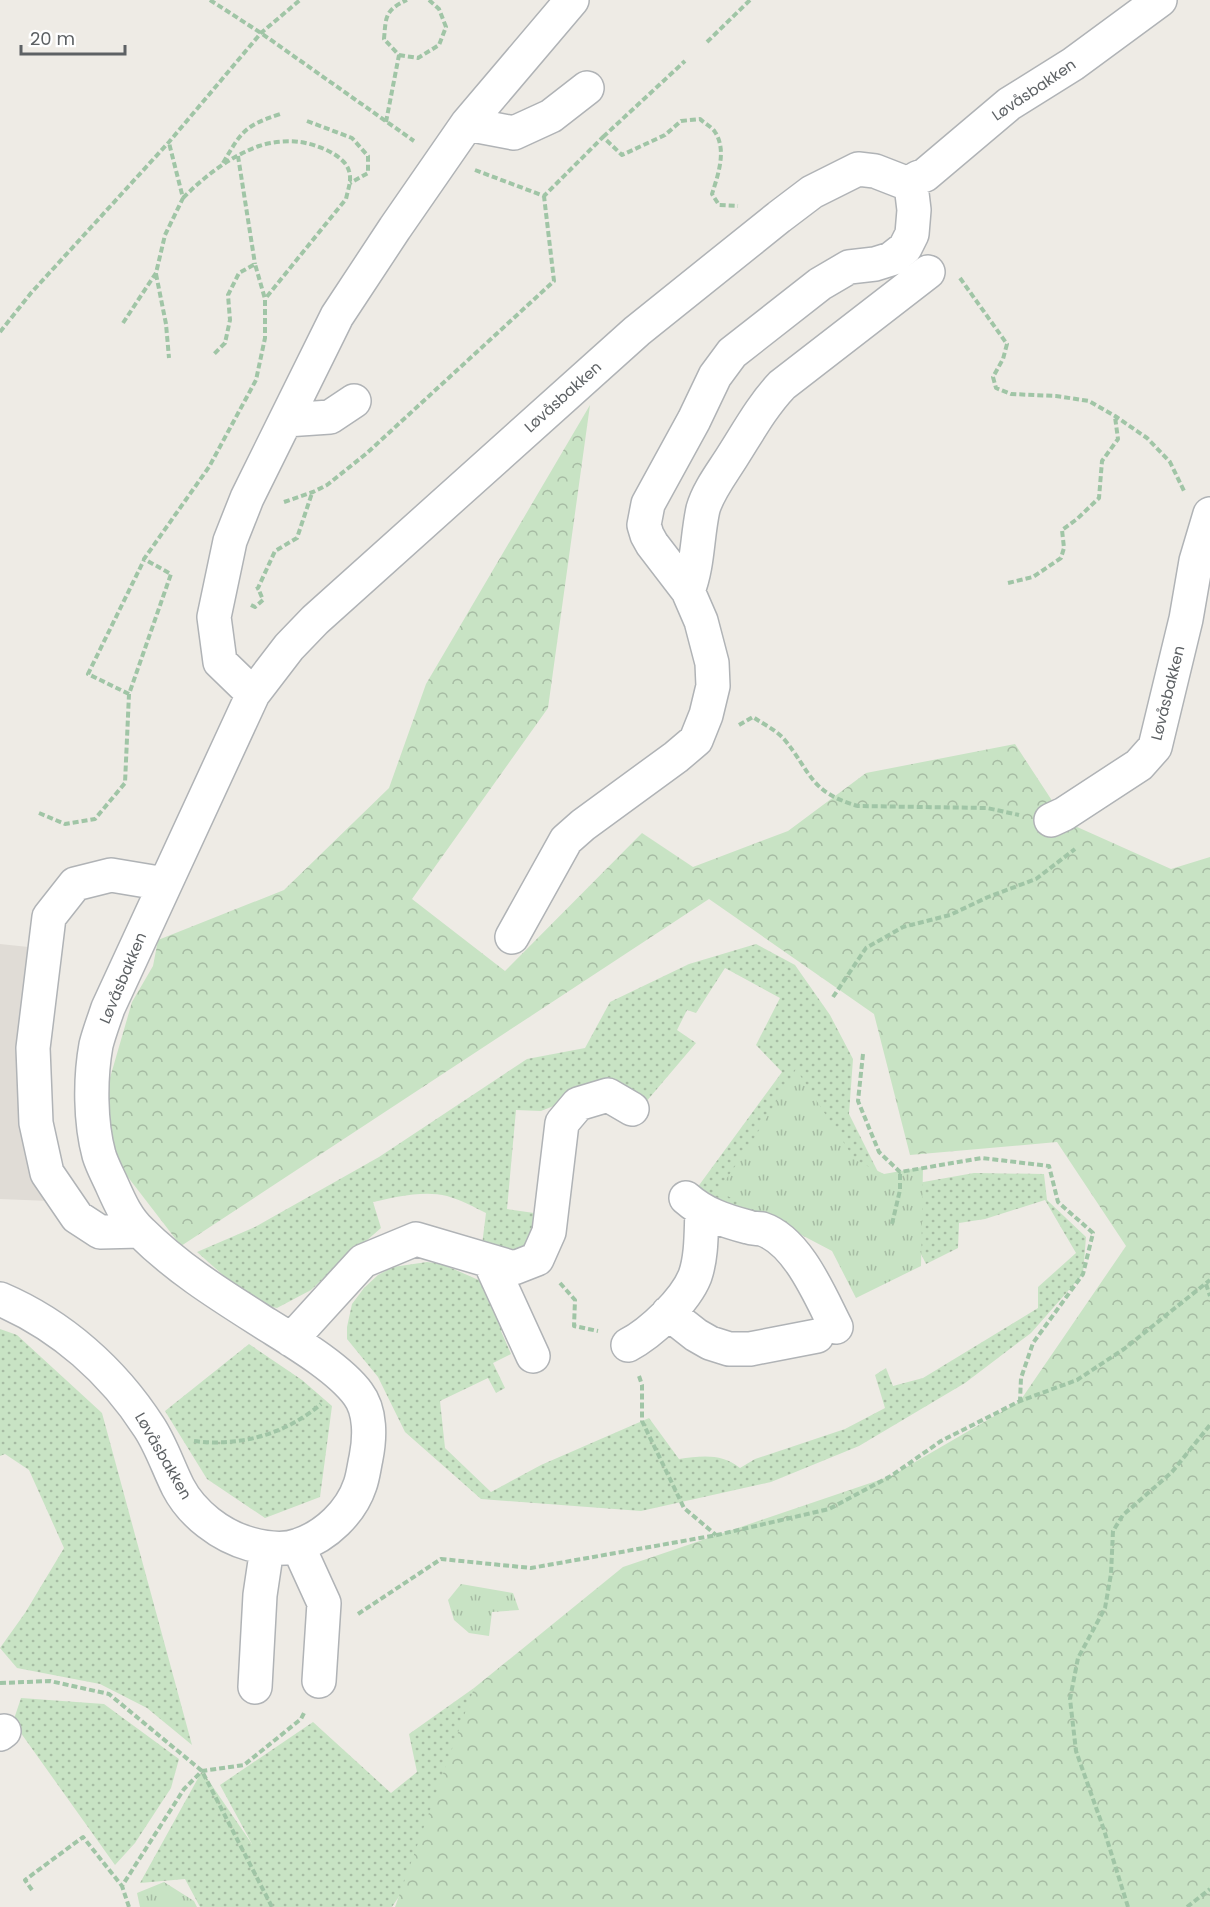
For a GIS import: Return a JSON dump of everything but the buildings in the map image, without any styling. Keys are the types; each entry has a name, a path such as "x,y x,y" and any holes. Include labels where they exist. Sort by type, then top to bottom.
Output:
{"street":[{"path":"253,694 220,662 214,617 230,541 248,498 337,316 467,124 572,0"},
{"name":"Løvåsbakken","path":"0,1299 27,1311 63,1334 87,1354 124,1392 151,1429 180,1490 196,1511 222,1532 236,1540 282,1547 326,1531 344,1514 360,1486 368,1449 366,1410 360,1395 344,1377 291,1340 184,1272 140,1231 125,1214 99,1158 94,1133 92,1076 97,1042 108,1008 253,694 289,647 315,620 637,331 779,216 812,192 858,169 874,171 911,185 1009,104 1072,64 1160,0"},
{"path":"467,124 514,133 551,116 587,88"},
{"path":"512,937 566,840 696,740 706,715 713,686 712,663 701,621 688,591 652,544 644,525 648,504 715,376 732,353 820,284 849,267 875,264 891,259 905,248 912,234 914,218 911,185"},
{"path":"688,591 692,581 704,507 715,484 767,400 782,384 941,271"},
{"path":"286,420 330,417 354,401"},
{"name":"Løvåsbakken","path":"1051,820 1064,814 1139,765 1155,747 1186,619 1196,561 1207,526"},
{"path":"140,1231 100,1232 77,1217 47,1173 36,1123 33,1048 50,917 75,884 111,875 165,884"},
{"path":"291,1340 363,1261 416,1239 514,1268 537,1259 549,1232 562,1123 578,1104 608,1095 632,1109"},
{"path":"628,1345 643,1337 668,1313 686,1292 696,1275 700,1248 694,1204 714,1217 761,1229 775,1236 796,1256 811,1276 826,1331 750,1349 729,1349 710,1343 696,1335 668,1313"},
{"path":"490,1262 533,1356"},
{"path":"255,1687 260,1595 282,1547 324,1603 319,1681"}],"path":[{"path":"210,0 261,33 425,149 544,196"},
{"path":"0,332 31,292 169,142 261,33 300,0"},
{"path":"407,0 393,6 386,19 384,39 399,55 418,58 439,45 446,27 439,9 429,0"},
{"path":"707,42 750,0"},
{"path":"387,122 399,55"},
{"path":"544,196 603,137 686,61"},
{"path":"223,164 240,135 255,122 280,114"},
{"path":"603,137 622,155 665,135 681,121 700,120 715,131 720,146 720,170 712,194 719,205 753,206 779,216"},
{"path":"307,121 352,138 368,156 368,173 350,183"},
{"path":"169,142 183,198"},
{"path":"123,323 156,273 165,235 183,198 204,177 223,164 260,146 302,142 334,153 349,169 350,183 346,198 265,299"},
{"path":"129,694 88,674 144,560 209,467 256,380 265,338 265,299 255,264 238,156"},
{"path":"248,498 271,507 327,485 367,453 554,281 544,196"},
{"path":"213,355 225,343 230,320 228,295 239,273 255,264"},
{"path":"941,271 1007,344 1003,359 993,377 996,388 1011,394 1056,396 1089,401 1115,416 1147,438 1170,462 1187,496 1193,532 1207,526"},
{"path":"156,273 166,324 169,358"},
{"path":"1008,583 1034,577 1061,558 1064,548 1062,530 1099,498 1102,461 1118,439 1115,416"},
{"path":"249,592 258,588 275,551 297,538 313,492"},
{"path":"39,813 65,824 95,819 125,783 129,694 171,574 144,560"},
{"path":"248,603 255,607 263,600 258,588"},
{"path":"696,740 718,748 742,722 753,717 782,737 812,780 827,794 839,800 858,806 987,808 1015,814 1038,823 1051,820"},
{"path":"833,997 866,948 903,927 950,915 988,897 1036,879 1079,846"},
{"path":"863,1054 858,1101 879,1152 900,1172 900,1190 892,1224"},
{"path":"900,1172 982,1158 1049,1166 1058,1202 1093,1233 1083,1274 1033,1343 1021,1378 1020,1401"},
{"path":"324,1603 348,1621 441,1559 531,1568 717,1535 829,1509 891,1476 941,1441 1020,1401 1077,1380 1124,1349 1210,1280"},
{"path":"559,1282 575,1300 574,1326 584,1329"},
{"path":"1206,1284 1210,1296"},
{"path":"628,1345 642,1385 642,1421 684,1508 717,1535"},
{"path":"151,1429 187,1440 213,1444 246,1441 280,1430 303,1419 327,1399 344,1377"},
{"path":"1128,1907 1076,1751 1070,1699 1078,1658 1106,1608 1111,1574 1113,1531 1124,1515 1172,1472 1210,1425"},
{"path":"0,1683 50,1681 109,1694 202,1771 272,1907"},
{"path":"123,1886 184,1789 202,1771 244,1765 301,1719 319,1681"},
{"path":"32,1890 25,1880 83,1837 123,1886 129,1907"},
{"path":"1188,1907 1210,1889"}],"shaded area":[{"path":"0,944 38,948 49,1201 0,1199"}],"green space":[{"path":"590,405 548,708 412,899 505,971 642,833 693,867 788,831 866,773 1015,744 1066,822 1171,869 1210,857 1210,1907 395,1907 474,1688 623,1567 891,1476 1020,1401 1126,1246 1057,1142 910,1155 874,1014 709,899 181,1246 94,1133 132,1002 153,966 158,940 284,890 389,788 426,684"},
{"path":"756,944 795,965 830,1015 853,1059 849,1114 878,1172 912,1184 974,1173 1044,1174 1047,1200 1086,1237 1083,1274 1031,1333 965,1383 859,1446 771,1482 641,1511 481,1499 405,1432 378,1377 347,1339 352,1304 378,1275 393,1267 427,1262 442,1264 481,1281 507,1328 501,1331 511,1354 493,1363 505,1388 496,1393 488,1378 440,1401 445,1448 491,1492 541,1465 649,1418 679,1459 719,1458 740,1468 755,1459 845,1429 885,1408 875,1375 886,1368 893,1386 923,1378 1038,1308 1038,1287 1076,1253 1045,1200 985,1219 959,1223 958,1248 926,1264 910,1232 755,1219 711,1198 697,1188 782,1072 756,1045 780,998 725,968 696,1013 687,1010 677,1030 696,1043 645,1103 612,1083 541,1111 516,1110 507,1209 534,1213 537,1224 528,1250 509,1254 482,1245 486,1213 452,1198 429,1194 373,1202 381,1228 311,1290 277,1308 268,1306 233,1284 197,1252 255,1227 379,1157 527,1059 585,1048 610,1002 689,964"},
{"path":"796,1069 855,1160 884,1174 923,1167 921,1266 856,1298 832,1251 718,1191 753,1140"},
{"path":"0,1329 17,1335 102,1413 192,1745 147,1708 100,1684 17,1668 0,1648 25,1613 64,1548 29,1470 5,1454 0,1456"},
{"path":"249,1344 302,1380 332,1406 320,1497 265,1518 207,1479 165,1411"},
{"path":"461,1584 513,1593 519,1610 492,1612 489,1636 469,1633 454,1620 448,1600"},
{"path":"474,1688 437,1839 392,1907 200,1907 185,1879 140,1883 202,1771 252,1844 220,1785 313,1722 391,1793 417,1772 409,1734"},
{"path":"21,1698 104,1704 179,1759 171,1788 135,1843 115,1865 13,1722"},
{"path":"164,1882 194,1901 197,1907 140,1907 137,1893"}]}
